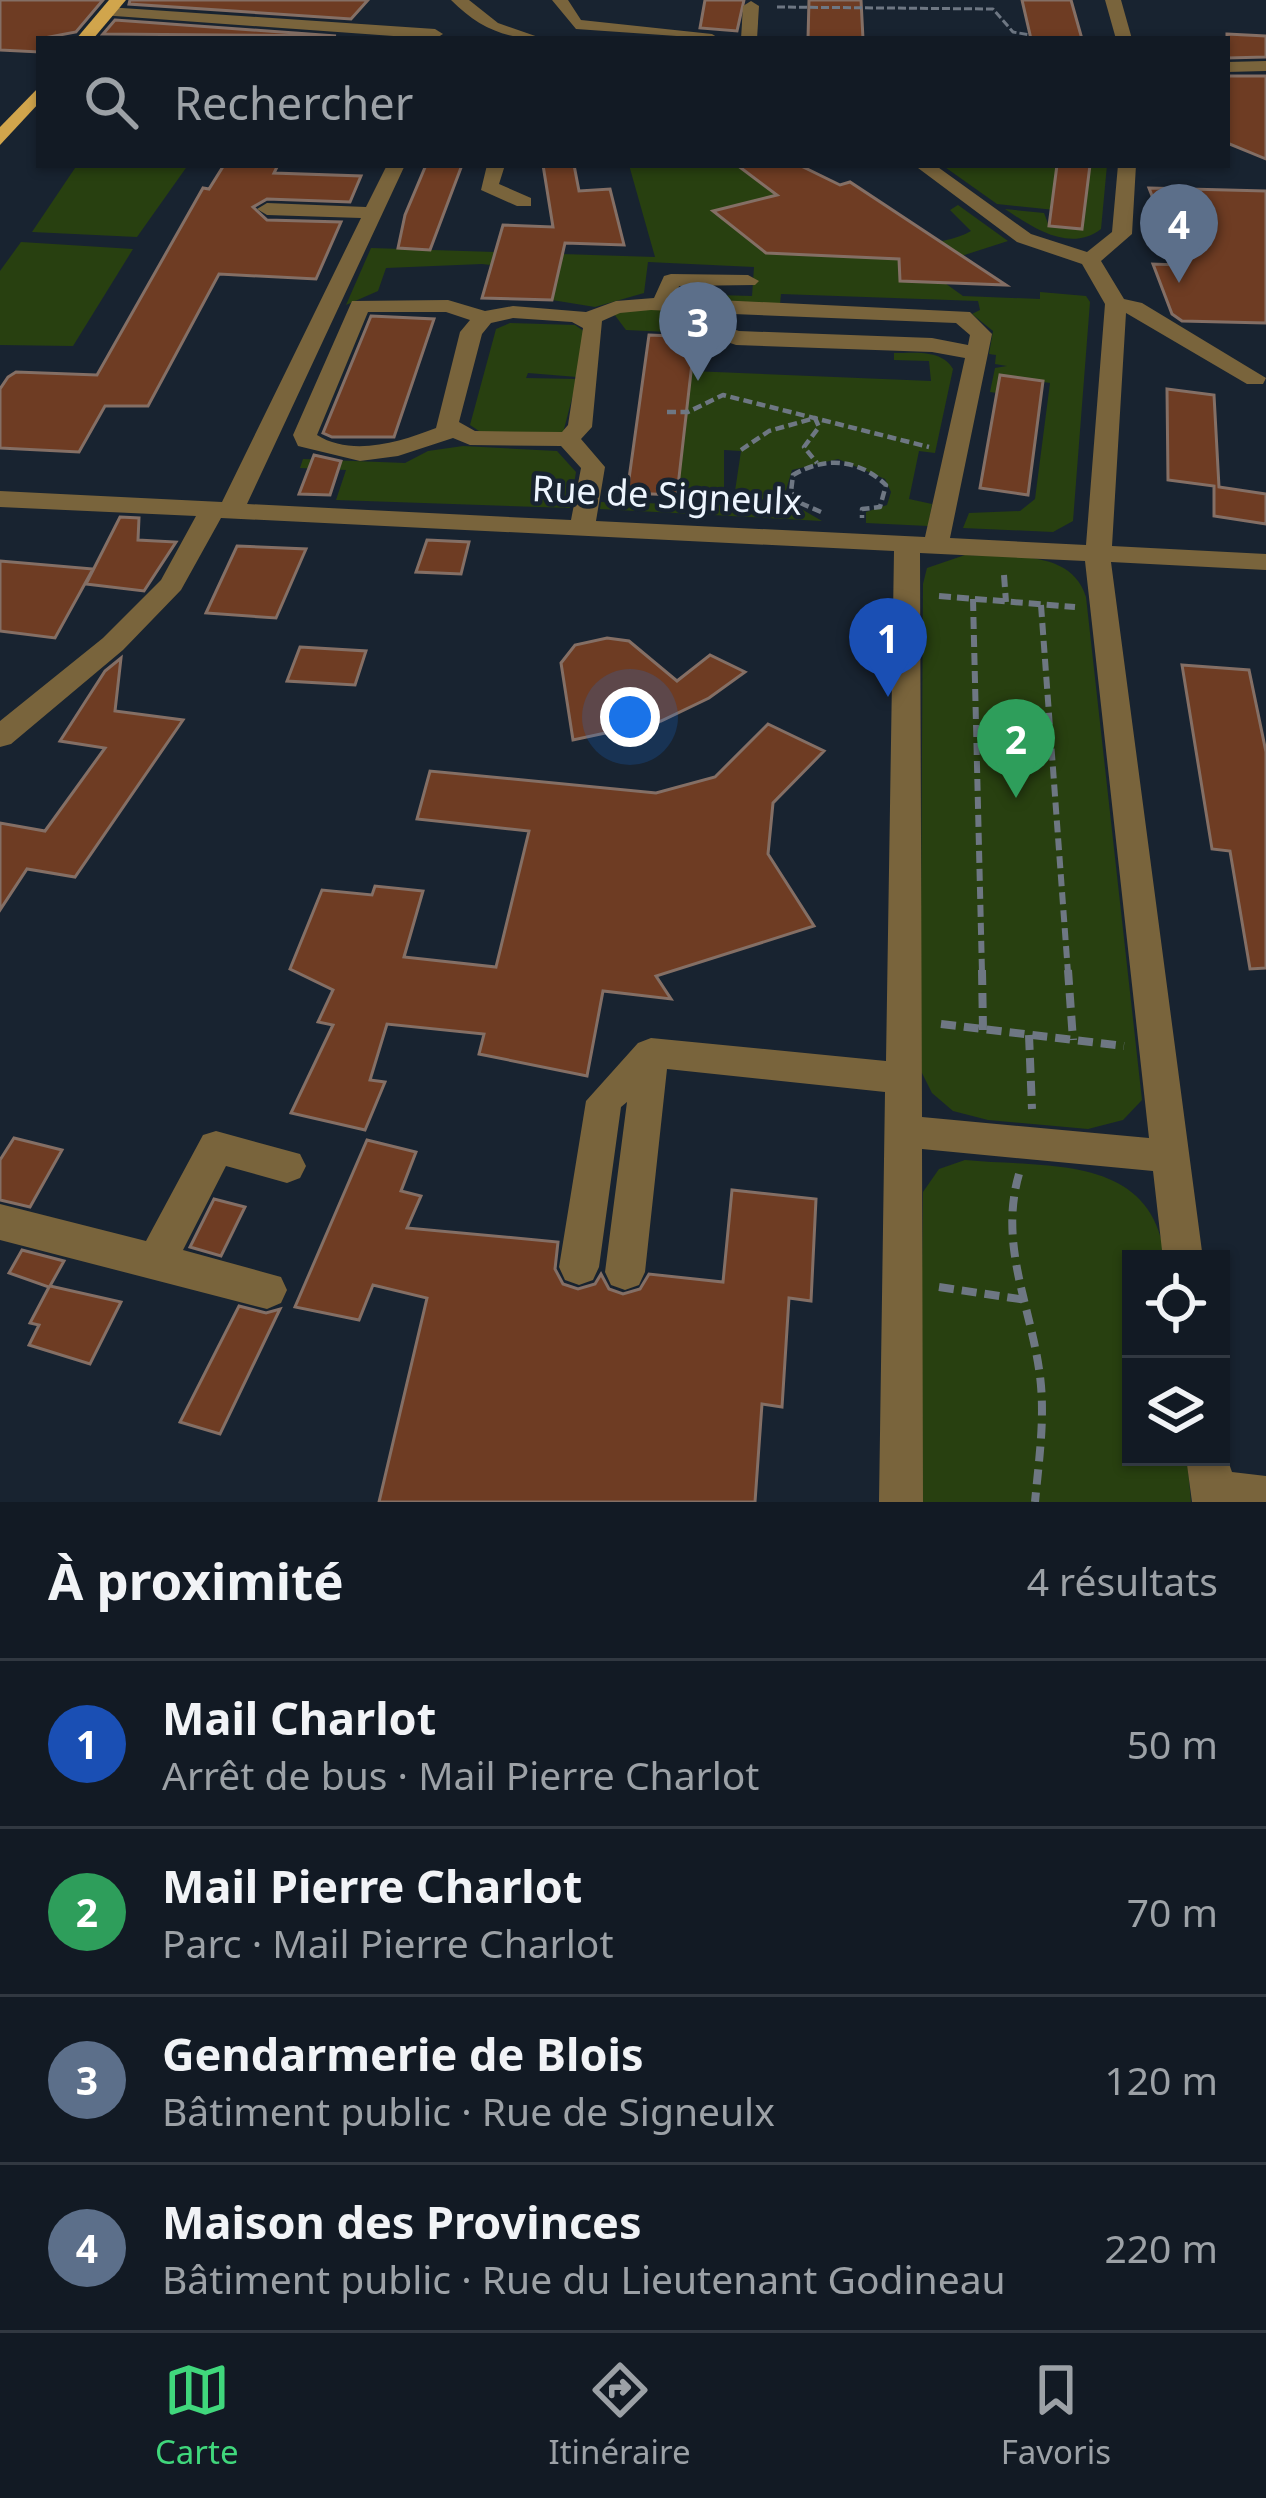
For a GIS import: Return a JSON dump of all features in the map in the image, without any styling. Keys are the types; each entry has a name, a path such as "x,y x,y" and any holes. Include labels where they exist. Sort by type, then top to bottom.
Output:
{"main road":[{"path":"87,36 112,6"},
{"path":"0,139 36,96"}],"street":[{"path":"459,0 492,26 526,36"},
{"path":"560,0 577,24 685,36"},
{"path":"1113,0 1123,36"},
{"path":"112,6 435,34"},
{"path":"749,36 751,7"},
{"path":"1230,67 1266,66"},
{"path":"0,736 113,644 172,584 222,510 395,168"},
{"path":"495,168 488,186 524,202"},
{"path":"927,168 1024,238 1090,260 1116,304 1100,608 1182,1250"},
{"path":"1090,260 1122,234 1127,168"},
{"path":"267,209 374,213"},
{"path":"663,304 665,284 670,280 748,281"},
{"path":"582,527 593,467 591,458 568,439 470,438 450,431 389,452 328,449 307,441 304,435 361,306 448,306 484,317 512,312 587,320 616,307 663,304 962,317 978,328 976,353 936,544"},
{"path":"1116,304 1133,308 1256,379"},
{"path":"450,431 446,418 471,332 484,317"},
{"path":"568,439 580,427 597,333 587,320"},
{"name":"Rue de Signeulx","path":"0,499 1266,562"},
{"path":"901,1502 907,542"},
{"path":"651,1053 901,1078"},
{"path":"579,1267 604,1101 651,1053"},
{"path":"625,1272 651,1053"},
{"path":"900,1131 1170,1156"},
{"path":"156,1262 216,1148 286,1166"},
{"path":"0,1222 267,1290"},
{"path":"1212,1484 1266,1498"}],"path":[{"path":"783,8 785,0"},
{"path":"751,7 839,9 877,4 997,10 1009,29 1030,35"},
{"path":"667,412 688,412 722,394 956,451"},
{"path":"741,450 769,431 815,418"},
{"path":"815,418 819,427 804,447 817,463"},
{"path":"832,521 791,492 793,475 817,463 863,467 886,485 886,499 880,507 862,509 862,523"},
{"path":"922,594 1088,608"},
{"path":"973,599 983,1030"},
{"path":"1040,605 1073,1040"},
{"path":"920,1021 1140,1048"},
{"path":"1020,1123 1033,1109 1029,1035"},
{"path":"1023,1166 1009,1197 1012,1245 1027,1300 1042,1391 1035,1502"},
{"path":"929,1286 1027,1300"}],"green space":[{"path":"75,168 186,168 137,237 32,232"},
{"path":"630,168 741,168 762,183 796,190 715,211 846,238 946,240 971,231 950,210 958,205 1008,241 924,268 963,296 1040,299 1040,292 1086,296 1090,302 1073,521 1053,532 963,528 969,513 1020,511 1035,499 1050,383 1000,375 997,393 990,392 995,368 1007,366 995,364 996,355 989,354 993,331 972,314 980,310 978,301 781,294 780,304 679,299 680,294 752,296 754,267 648,262 644,293 595,307 552,300 558,273 482,264 386,268 378,291 346,305 371,248 655,257"},
{"path":"946,168 1107,168 1101,229 1089,236 1052,235 1005,209 1044,213 1049,226 1081,229 1084,213 997,204"},
{"path":"21,242 133,249 73,346 0,345 0,271"},
{"path":"638,309 701,311 690,322 691,333 626,330 614,314"},
{"path":"510,323 575,325 585,332 577,377 528,373 526,378 577,379 563,433 482,433 470,425 496,329"},
{"path":"894,353 935,355 953,369 935,453 919,451 909,499 932,504 928,526 866,523 866,512 887,505 891,492 885,479 838,459 792,470 786,490 791,501 734,498 741,451 724,450 724,498 677,495 691,371 931,381 929,361 894,360"},
{"path":"463,446 557,451 576,472 570,508 336,500 346,470 300,468 303,459 405,463 428,451"},
{"path":"601,502 798,507 822,521 600,509"},
{"path":"965,555 1052,563 1078,581 1086,597 1142,1100 1123,1120 1088,1129 988,1120 953,1111 932,1093 920,1069 923,584 927,568"},
{"path":"965,1160 1061,1167 1118,1183 1140,1200 1156,1225 1163,1250 1122,1250 1122,1466 1188,1466 1191,1502 919,1502 923,1192 939,1169"}],"building":[{"path":"0,0 103,0 76,32 36,36 36,52 0,50"},
{"path":"130,0 368,0 351,19 129,4"},
{"path":"705,0 744,0 737,31 700,28"},
{"path":"809,0 861,0 863,36 808,36"},
{"path":"1022,0 1071,0 1081,36 1030,36"},
{"path":"115,20 336,36 103,34"},
{"path":"1227,36 1266,36 1266,57 1230,58"},
{"path":"1230,76 1266,76 1266,159 1230,144"},
{"path":"222,168 361,176 350,202 267,199 253,207 267,220 341,222 316,279 219,274 148,406 105,406 79,452 0,448 0,389 8,377 16,372 97,375 203,188 209,189"},
{"path":"425,168 461,168 430,250 398,248 405,215"},
{"path":"543,168 575,168 579,191 610,189 624,245 565,243 552,300 482,298 503,225 553,227"},
{"path":"741,168 805,168 840,185 850,182 1006,285 900,281 899,259 766,253 713,211 777,195"},
{"path":"1057,168 1090,168 1082,229 1049,226"},
{"path":"1149,188 1266,191 1266,323 1182,321 1172,314 1153,264 1179,265"},
{"path":"371,316 434,319 394,437 332,437 323,433"},
{"path":"649,335 695,337 677,495 627,493"},
{"path":"1000,375 1043,381 1028,495 980,488"},
{"path":"1167,389 1214,395 1219,487 1266,494 1266,524 1214,516 1214,486 1168,480"},
{"path":"314,455 341,461 330,495 299,494"},
{"path":"120,517 139,518 138,540 176,542 144,591 86,584"},
{"path":"427,540 469,542 461,574 416,572"},
{"path":"237,546 306,549 276,618 206,613"},
{"path":"0,561 93,569 55,638 0,631"},
{"path":"607,638 629,641 677,681 710,655 745,672 709,698 661,721 573,740 561,663 575,645"},
{"path":"300,647 366,651 355,685 287,681"},
{"path":"121,658 115,711 183,720 75,877 27,869 0,910 0,823 45,831 105,748 60,741 105,671"},
{"path":"1182,665 1249,670 1266,752 1266,968 1250,969 1230,851 1212,849"},
{"path":"768,724 824,751 773,803 768,854 814,926 656,976 671,999 603,991 587,1076 479,1054 484,1034 387,1024 370,1080 385,1082 365,1130 291,1113 333,1025 318,1022 333,990 290,969 322,890 372,895 375,886 423,891 404,957 496,967 529,831 417,819 430,771 656,793 715,777"},
{"path":"14,1138 62,1150 30,1207 0,1200 0,1160"},
{"path":"367,1140 416,1152 401,1191 421,1196 407,1228 558,1242 555,1269 563,1284 578,1289 595,1284 601,1274 609,1289 623,1294 640,1289 649,1274 723,1282 732,1190 816,1199 811,1301 789,1298 782,1407 762,1404 755,1502 379,1502 427,1298 373,1285 359,1320 295,1307"},
{"path":"214,1199 245,1207 221,1256 190,1247"},
{"path":"22,1250 64,1261 50,1286 121,1302 90,1364 29,1345 39,1325 30,1323 49,1287 9,1273"},
{"path":"239,1306 266,1313 280,1309 220,1434 180,1422"}],"place":[{"name":"Maison des Provinces","path":"1179,283"},
{"name":"Gendarmerie de Blois","path":"698,381"},
{"name":"Mail Charlot","path":"888,697"},
{"name":"Mail Pierre Charlot","path":"1016,798"}]}
